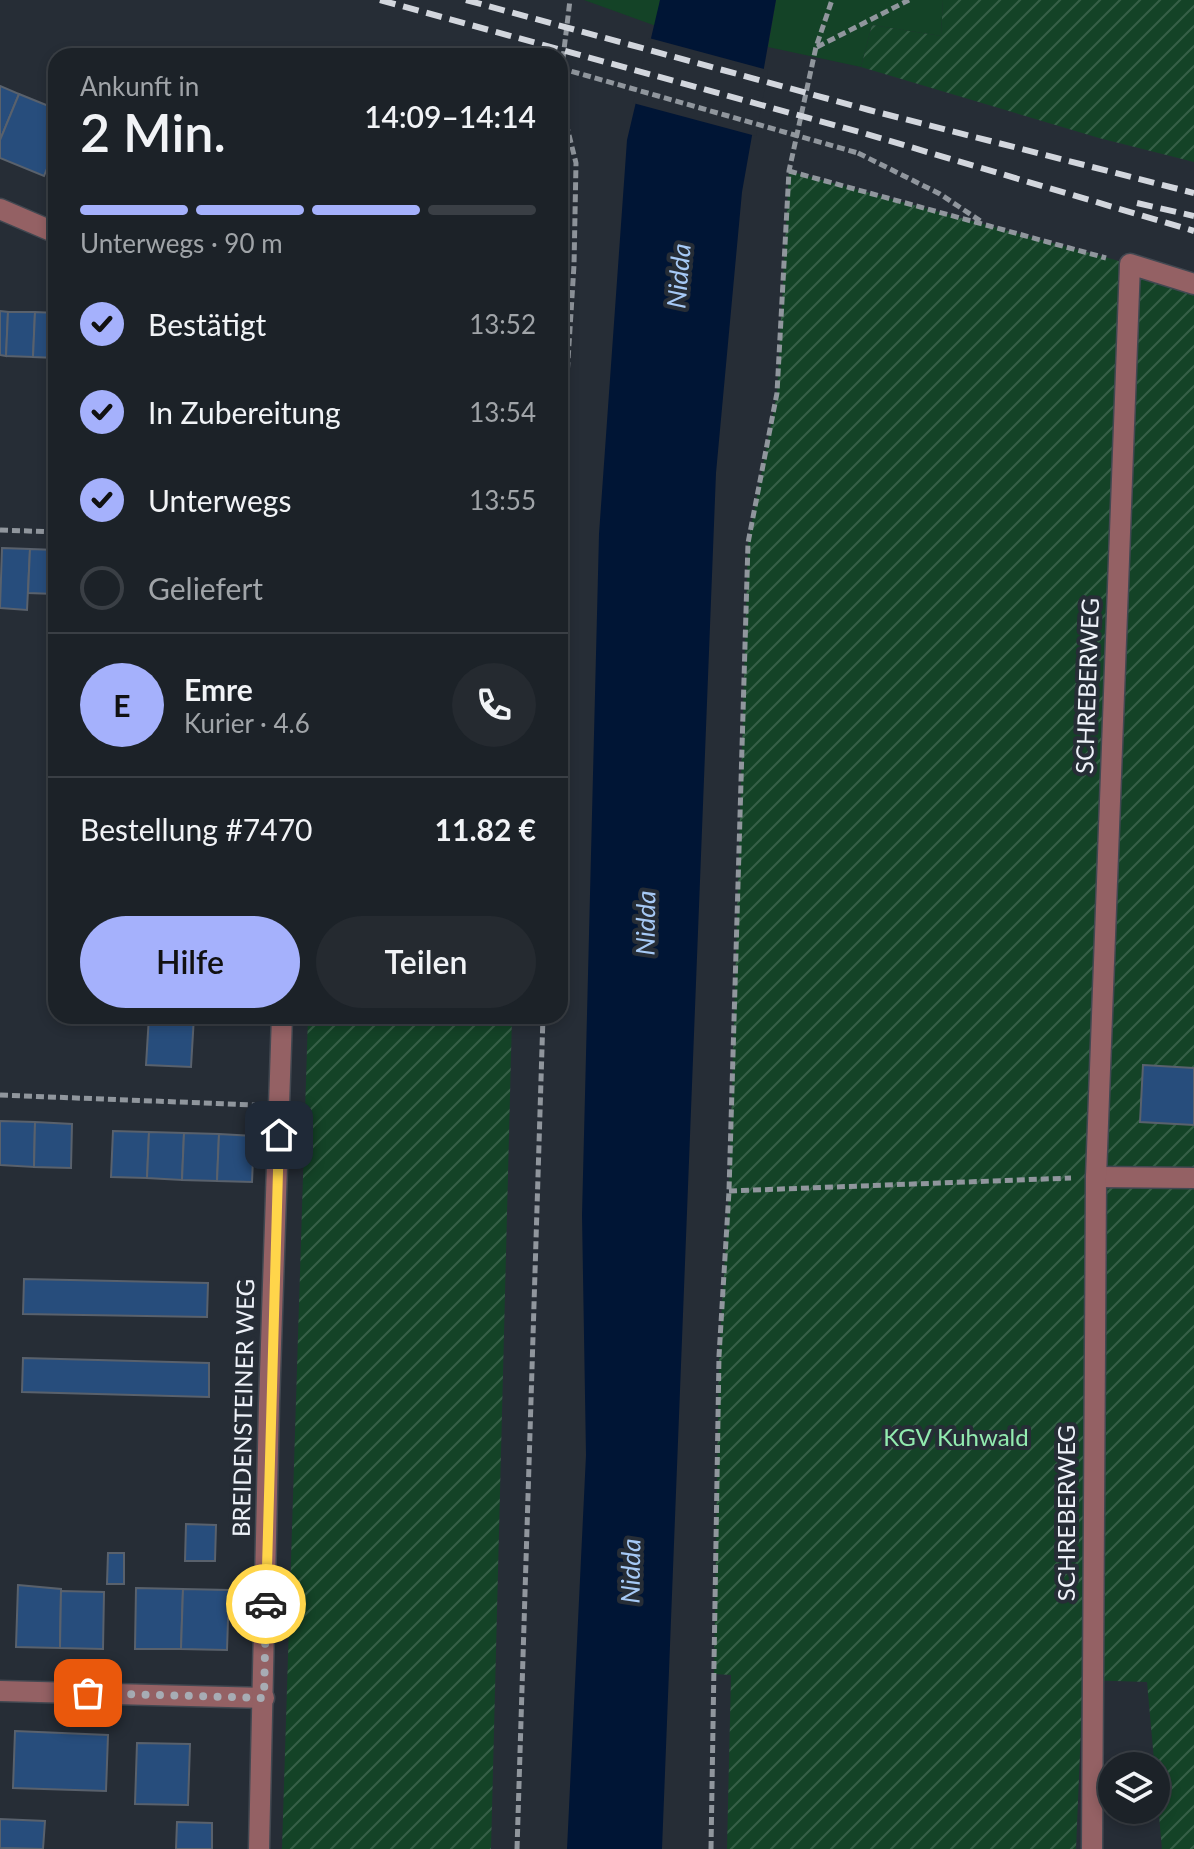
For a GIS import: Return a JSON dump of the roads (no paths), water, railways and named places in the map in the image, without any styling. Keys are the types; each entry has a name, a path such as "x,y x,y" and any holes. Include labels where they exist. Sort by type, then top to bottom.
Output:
{"street":[{"path":"0,209 48,230"},
{"name":"SCHREBERWEG","path":"1092,1849 1096,1177 1130,264 1194,284"},
{"name":"BREIDENSTEINER WEG","path":"259,1849 282,1024"},
{"path":"1096,1177 1194,1178"},
{"path":"0,1691 264,1698"}],"water":[{"name":"Nidda","path":"660,0 776,0 742,192 716,473 662,1849 567,1849 586,1455 582,1215 599,534 627,140"}],"railway":[{"path":"380,0 554,48"},
{"path":"466,0 869,110 1194,193"},
{"path":"568,52 863,133 1194,231"},
{"path":"1137,203 1194,216"}],"park label":[{"name":"KGV Kuhwald","path":"956,1438"}]}
